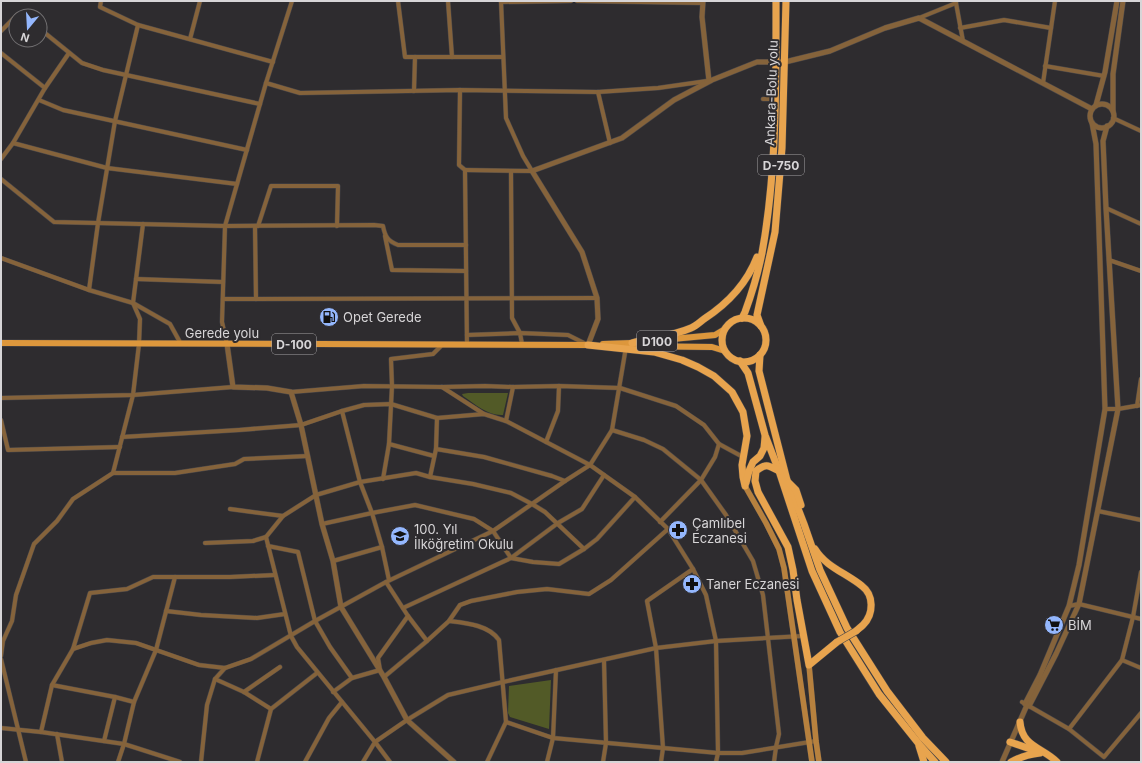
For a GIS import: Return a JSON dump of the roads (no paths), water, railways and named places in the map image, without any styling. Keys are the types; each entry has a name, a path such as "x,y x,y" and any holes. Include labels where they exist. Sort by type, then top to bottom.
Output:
{"highway":[{"name":"Ankara-Bolu yolu","path":"742,318 746,312 762,254 774,150 776,1"},
{"name":"Ankara-Bolu yolu","path":"761,326 757,315 775,232 782,148 786,1"},
{"path":"588,345 627,345 692,327 717,311 737,290 752,270 764,238"},
{"path":"740,361 747,362 754,359 760,355 766,344 766,338 761,326 755,321 742,318"},
{"name":"D100","path":"725,330 729,324 742,318"},
{"path":"725,330 722,340 725,352"},
{"path":"627,345 682,360 698,367 714,376 732,392 742,412 747,436 743,457 743,477 745,486"},
{"name":"D100","path":"725,352 734,360 740,361"},
{"path":"760,355 759,371 787,480 820,570 847,628 887,691 923,738 946,762"},
{"path":"740,361 748,373 765,435 779,471 812,571 840,632 879,694 935,762"},
{"path":"745,486 753,462 760,456 764,448 765,435"},
{"path":"779,471 769,465 762,466 756,472 755,481 758,492 788,547 809,665 837,642 856,631 864,624 871,611 871,603 869,596 863,587 835,569 820,556 815,548 796,490 787,480"},
{"path":"1020,722 1020,730 1031,745 1056,762"},
{"path":"1010,742 1044,753"},
{"path":"919,744 924,762"},
{"path":"1011,762 1018,758 1044,753"}],"main road":[{"name":"D100","path":"627,345 715,335 725,330"},
{"name":"Gerede yolu","path":"1,343 588,345"},
{"name":"D100","path":"627,345 712,347 725,352"},
{"path":"745,486 779,549 784,568 812,762"},
{"path":"809,665 819,762"}],"street":[{"path":"102,1 100,6 138,25 273,62"},
{"path":"190,39 200,1"},
{"path":"233,387 227,344 222,322 226,226 266,83 292,1"},
{"path":"398,1 405,57 504,57"},
{"path":"448,1 452,57"},
{"path":"466,335 520,333 568,335 588,345 598,319 597,298 582,252 532,172 506,118 501,2 571,1"},
{"path":"577,1 703,2 702,17 709,81"},
{"path":"1043,83 1055,1"},
{"path":"1002,762 1020,722 1025,704 1040,675 1068,606 1079,565 1105,409 1096,144 1090,116 1104,76 1117,1"},
{"path":"1025,704 1056,654 1079,604 1118,410 1103,141 1107,126 1114,118 1113,74 1118,27 1123,1"},
{"path":"460,90 459,165 465,170 532,172 622,138 674,100 709,81 757,62 785,62 830,51 886,28 919,18 956,2 963,41"},
{"path":"919,18 1043,83 1094,107 1104,104 1111,107 1113,111"},
{"path":"960,28 1004,20 1051,28"},
{"path":"89,290 98,223 115,121 138,25"},
{"path":"48,36 82,63 103,70 260,104"},
{"path":"1,53 45,88"},
{"path":"1,159 13,144 45,88 69,53"},
{"path":"414,91 415,57"},
{"path":"1046,66 1104,76"},
{"path":"266,83 300,93 460,90 598,92 658,88 709,81"},
{"path":"598,92 610,143"},
{"path":"763,99 775,99"},
{"path":"38,100 63,110 247,150"},
{"path":"1114,118 1141,131"},
{"path":"1092,123 1099,127 1107,126"},
{"path":"13,144 107,168 237,184"},
{"path":"465,170 467,345"},
{"path":"511,172 512,318 520,333 522,344"},
{"path":"1,180 54,222 226,226 384,226 392,270 466,271"},
{"path":"256,299 256,226 271,186 338,186 337,226"},
{"path":"1106,208 1141,224"},
{"path":"113,473 133,395 139,344 140,319 133,303 144,224"},
{"path":"385,236 390,241 398,245 466,245"},
{"path":"1,258 89,290 133,303 170,324 181,344"},
{"path":"1109,260 1141,271"},
{"path":"136,279 223,282"},
{"path":"223,299 597,298"},
{"path":"383,479 389,444 392,386 391,359 433,354 442,344"},
{"path":"73,649 107,640 136,643 198,665 225,668 251,659 315,621 388,581 493,531 590,465 612,430 627,345"},
{"path":"1105,409 1118,410 1139,405 1141,379"},
{"path":"1,398 133,395 233,387 267,388 291,392 364,386 559,386 620,388 676,406 704,425 719,444 743,457"},
{"path":"546,442 558,411 559,386"},
{"path":"442,387 484,414 506,421 590,465 635,496 668,529 693,569 706,595 716,641 718,753 716,762"},
{"path":"506,421 513,387"},
{"path":"291,392 301,425 322,524 333,561 341,607 380,670 407,720 454,762"},
{"path":"122,436 301,425 364,405 391,404 437,418 484,414"},
{"path":"342,411 360,482 372,513 382,547 388,581 408,616 427,641"},
{"path":"430,477 436,449 437,418"},
{"path":"1,420 8,450 120,447"},
{"path":"612,430 644,440 662,449 701,480 726,515 753,561 763,595 779,734 774,762"},
{"path":"389,444 434,456"},
{"path":"660,522 701,480 715,457 719,444"},
{"path":"436,449 484,457 565,481"},
{"path":"26,762 1,658 3,641 12,621 16,596 34,544 57,521 73,499 113,473 175,473 235,464 244,459 308,456"},
{"path":"205,543 253,541 266,537 283,516 316,495 360,482 416,473 511,493 545,512 584,549"},
{"path":"403,608 511,558 558,523 582,509 604,476"},
{"path":"322,524 415,505 474,519 493,531 511,558 533,562 559,564 584,549 597,539 635,496"},
{"path":"230,509 283,516"},
{"path":"1098,511 1141,520"},
{"path":"384,677 449,621 460,605 470,601 517,592 547,589 589,594 611,580 668,529"},
{"path":"266,537 290,636 296,647 390,762"},
{"path":"268,546 298,552 315,621 330,647 352,678"},
{"path":"333,561 382,547"},
{"path":"661,762 663,748 656,648 647,601 693,569"},
{"path":"1069,729 1122,660 1133,617 1141,572"},
{"path":"41,732 52,685 73,649 90,593 127,589 153,577 230,577 275,575"},
{"path":"118,762 134,702 156,650 175,577"},
{"path":"1068,606 1079,604 1141,619"},
{"path":"166,611 201,616 257,618 285,614"},
{"path":"380,670 378,658 408,616"},
{"path":"449,621 469,623 495,634 499,640 506,722 487,762"},
{"path":"363,762 375,742 448,695 656,648 716,641 804,636"},
{"path":"603,762 606,743 604,660"},
{"path":"1122,660 1141,668"},
{"path":"244,692 280,667"},
{"path":"201,762 207,706 216,678 225,668"},
{"path":"333,692 352,678 380,670"},
{"path":"547,762 553,738 556,670"},
{"path":"257,762 271,709 317,673"},
{"path":"216,678 244,692 271,709"},
{"path":"52,685 134,702"},
{"path":"104,741 115,697"},
{"path":"305,762 329,718 342,702"},
{"path":"1025,704 1069,729 1104,757 1141,713"},
{"path":"506,722 553,738 718,753 742,753 816,741"},
{"path":"1,728 57,734 124,744 180,762"},
{"path":"57,734 62,762"}],"place":[{"name":"Opet Gerede","path":"329,317"},
{"name":"Çamlıbel Eczanesi","path":"678,530"},
{"name":"100. Yıl İlköğretim Okulu","path":"400,536"},
{"name":"Taner Eczanesi","path":"692,584"},
{"name":"BİM","path":"1054,625"}]}
